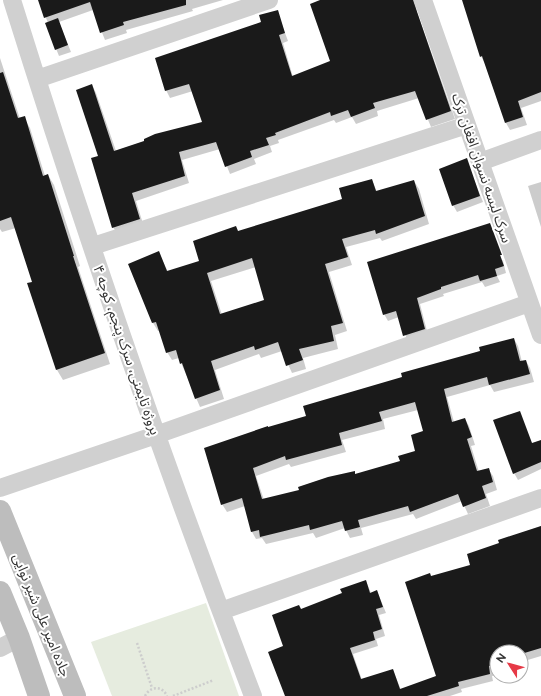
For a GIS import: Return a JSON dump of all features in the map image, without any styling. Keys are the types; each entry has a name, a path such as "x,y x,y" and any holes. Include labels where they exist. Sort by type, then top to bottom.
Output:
{"main road":[{"name":"جاده امیر علی شیر نوایی","path":"0,511 75,696"},
{"path":"0,592 9,643 39,696"}],"street":[{"name":"پروژه تایمنی، سرک پنجم، کوچه ۴","path":"12,0 156,435 253,696"},
{"path":"37,79 269,0"},
{"name":"سرک لیسه نسوان افغان‌ ترک","path":"423,0 541,335"},
{"path":"93,246 467,125"},
{"path":"480,162 541,140"},
{"path":"0,488 156,435 529,303"},
{"path":"221,612 541,498"}],"path":[{"path":"137,643 152,688"},
{"path":"173,696 214,680"},
{"path":"145,696 152,688 159,688 165,692 167,696"}],"shaded area":[{"path":"206,603 239,696 112,696 91,642"}],"building":[{"path":"38,0 186,0 186,5 123,22 124,25 100,33 90,2 44,18"},
{"path":"320,0 413,0 451,111 426,120 415,91 373,103 375,108 351,117 348,110 331,116 330,112 275,133 276,135 266,138 269,145 250,151 252,157 225,167 216,142 179,152 185,176 132,193 140,219 112,228 91,158 98,156 76,90 92,84 114,151 144,141 144,139 155,134 202,122 189,84 165,91 155,58 261,22 259,15 278,10 285,33 279,35 292,76 330,61 310,4"},
{"path":"462,0 541,0 541,92 518,101 523,117 505,123 482,56 480,57"},
{"path":"58,18 68,45 55,50 45,23"},
{"path":"3,72 18,118 25,116 43,176 48,174 105,353 56,370 27,283 32,282 11,217 0,221 0,73"},
{"path":"467,158 480,196 452,206 439,169"},
{"path":"372,179 376,191 414,180 425,216 376,234 375,230 342,239 348,257 325,264 343,323 331,326 334,341 299,349 303,360 286,366 278,342 255,350 254,346 211,361 220,390 195,399 182,363 180,364 176,350 166,353 156,322 152,323 128,264 159,251 167,271 199,261 193,241 236,226 238,231 342,199 339,188","holes":["252,258 264,300 220,314 207,273"]},
{"path":"490,223 502,255 500,255 504,266 495,269 497,276 480,281 478,275 441,287 441,289 417,298 425,329 403,336 396,311 383,315 367,262"},
{"path":"514,338 520,361 526,360 530,374 489,385 487,377 444,389 452,422 465,418 472,437 467,439 477,471 489,468 493,482 482,486 486,498 463,507 458,494 410,512 408,506 358,520 360,527 345,531 342,521 310,530 309,525 260,537 259,530 251,532 242,498 221,505 204,448 268,426 306,416 303,406 402,377 401,373 480,351 479,347","holes":["415,402 423,431 411,435 415,451 398,456 400,461 355,474 355,471 328,477 298,487 299,490 262,499 253,468 285,456 286,460 342,445 339,433 382,421 379,412"]},
{"path":"520,411 532,443 541,440 541,462 513,474 493,420"},
{"path":"541,526 541,648 529,652 529,644 489,644 489,674 458,682 459,686 427,696 285,696 268,652 283,646 272,615 299,605 301,609 342,593 340,589 366,580 370,593 377,590 383,607 376,609 382,629 373,632 375,640 350,648 361,679 393,669 400,689 436,676 405,582 430,573 431,576 470,565 467,554 499,543 498,540"}]}
